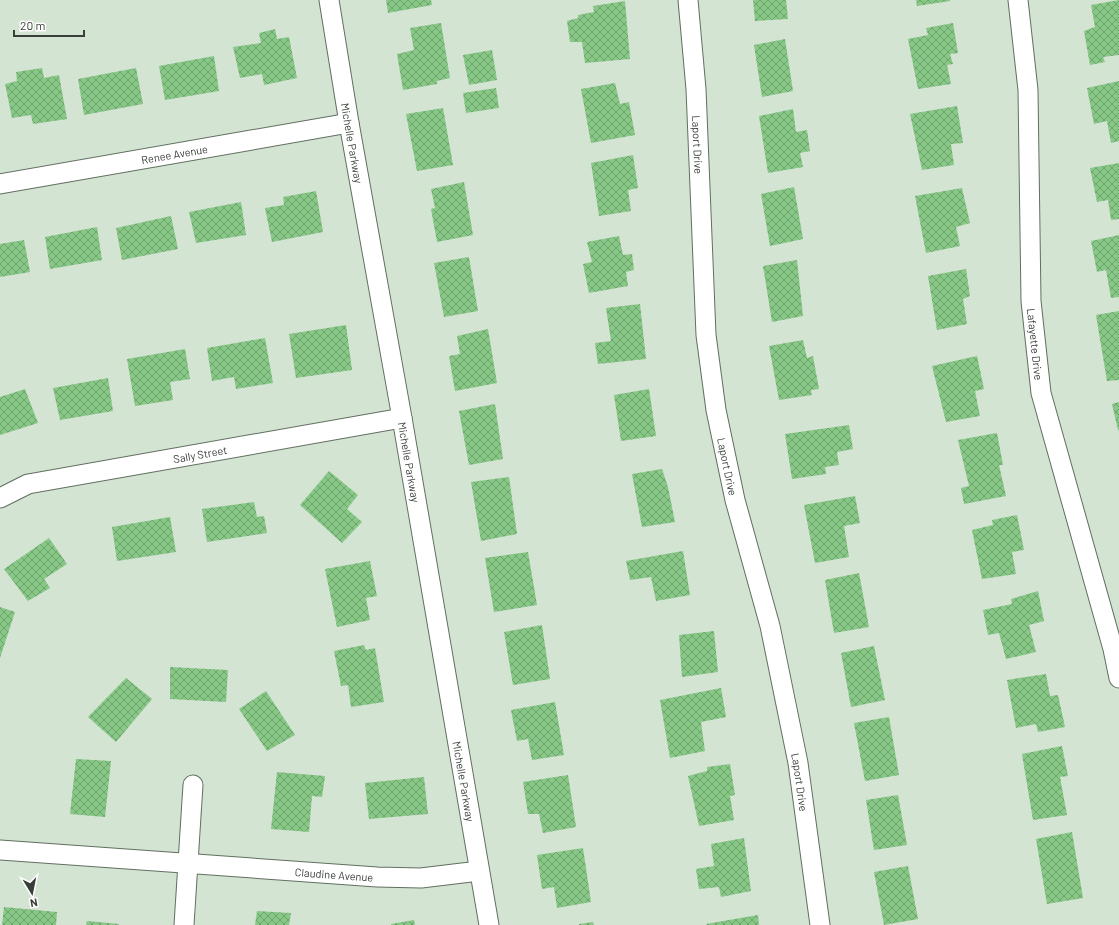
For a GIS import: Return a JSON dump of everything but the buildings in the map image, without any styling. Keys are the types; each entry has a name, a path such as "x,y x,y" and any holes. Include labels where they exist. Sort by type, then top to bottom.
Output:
{"street":[{"name":"Michelle Parkway","path":"329,0 349,123 402,418 489,925"},
{"name":"Laport Drive","path":"688,0 696,89 706,335 716,410 735,500 770,626 798,763 820,925"},
{"name":"Lafayette Drive","path":"1018,0 1028,90 1031,301 1041,393 1113,649 1119,678"},
{"name":"Renee Avenue","path":"0,184 349,123"},
{"name":"Sally Street","path":"0,498 28,484 402,418"},
{"path":"184,925 193,785"},
{"name":"Claudine Avenue","path":"0,850 384,877 421,878 479,871"}]}
